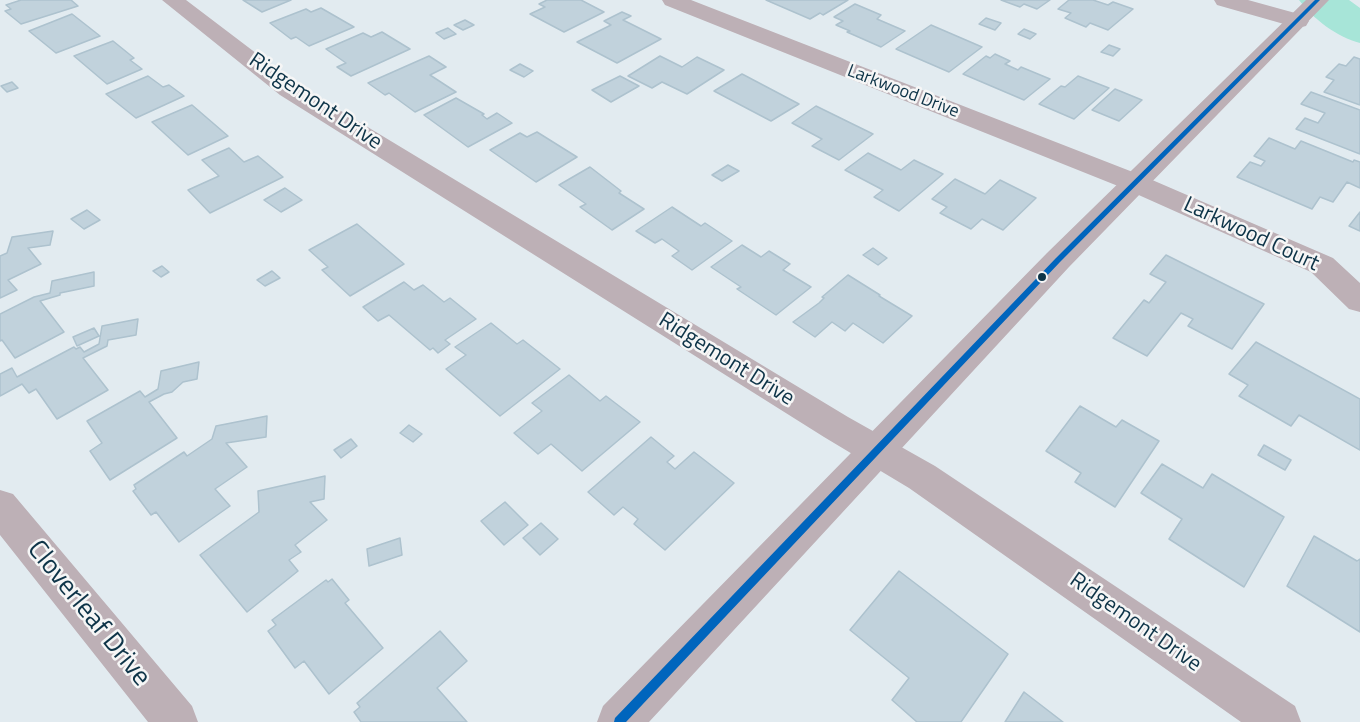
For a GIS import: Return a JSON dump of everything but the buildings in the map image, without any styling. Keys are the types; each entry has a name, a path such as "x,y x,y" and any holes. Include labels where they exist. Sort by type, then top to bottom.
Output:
{"street":[{"name":"Ridgemont Drive","path":"173,0 289,90 875,451 922,477 1279,722"},
{"name":"Larkwood Drive","path":"673,0 1133,182"},
{"path":"1225,0 1309,9"},
{"path":"619,722 1133,182 1309,9"},
{"name":"Larkwood Court","path":"1133,182 1322,265 1360,301"},
{"name":"Cloverleaf Drive","path":"0,506 176,722"}],"waterway":[{"path":"1321,0 1360,29"}],"transit line":[{"path":"619,722 1058,260 1318,0"}]}
